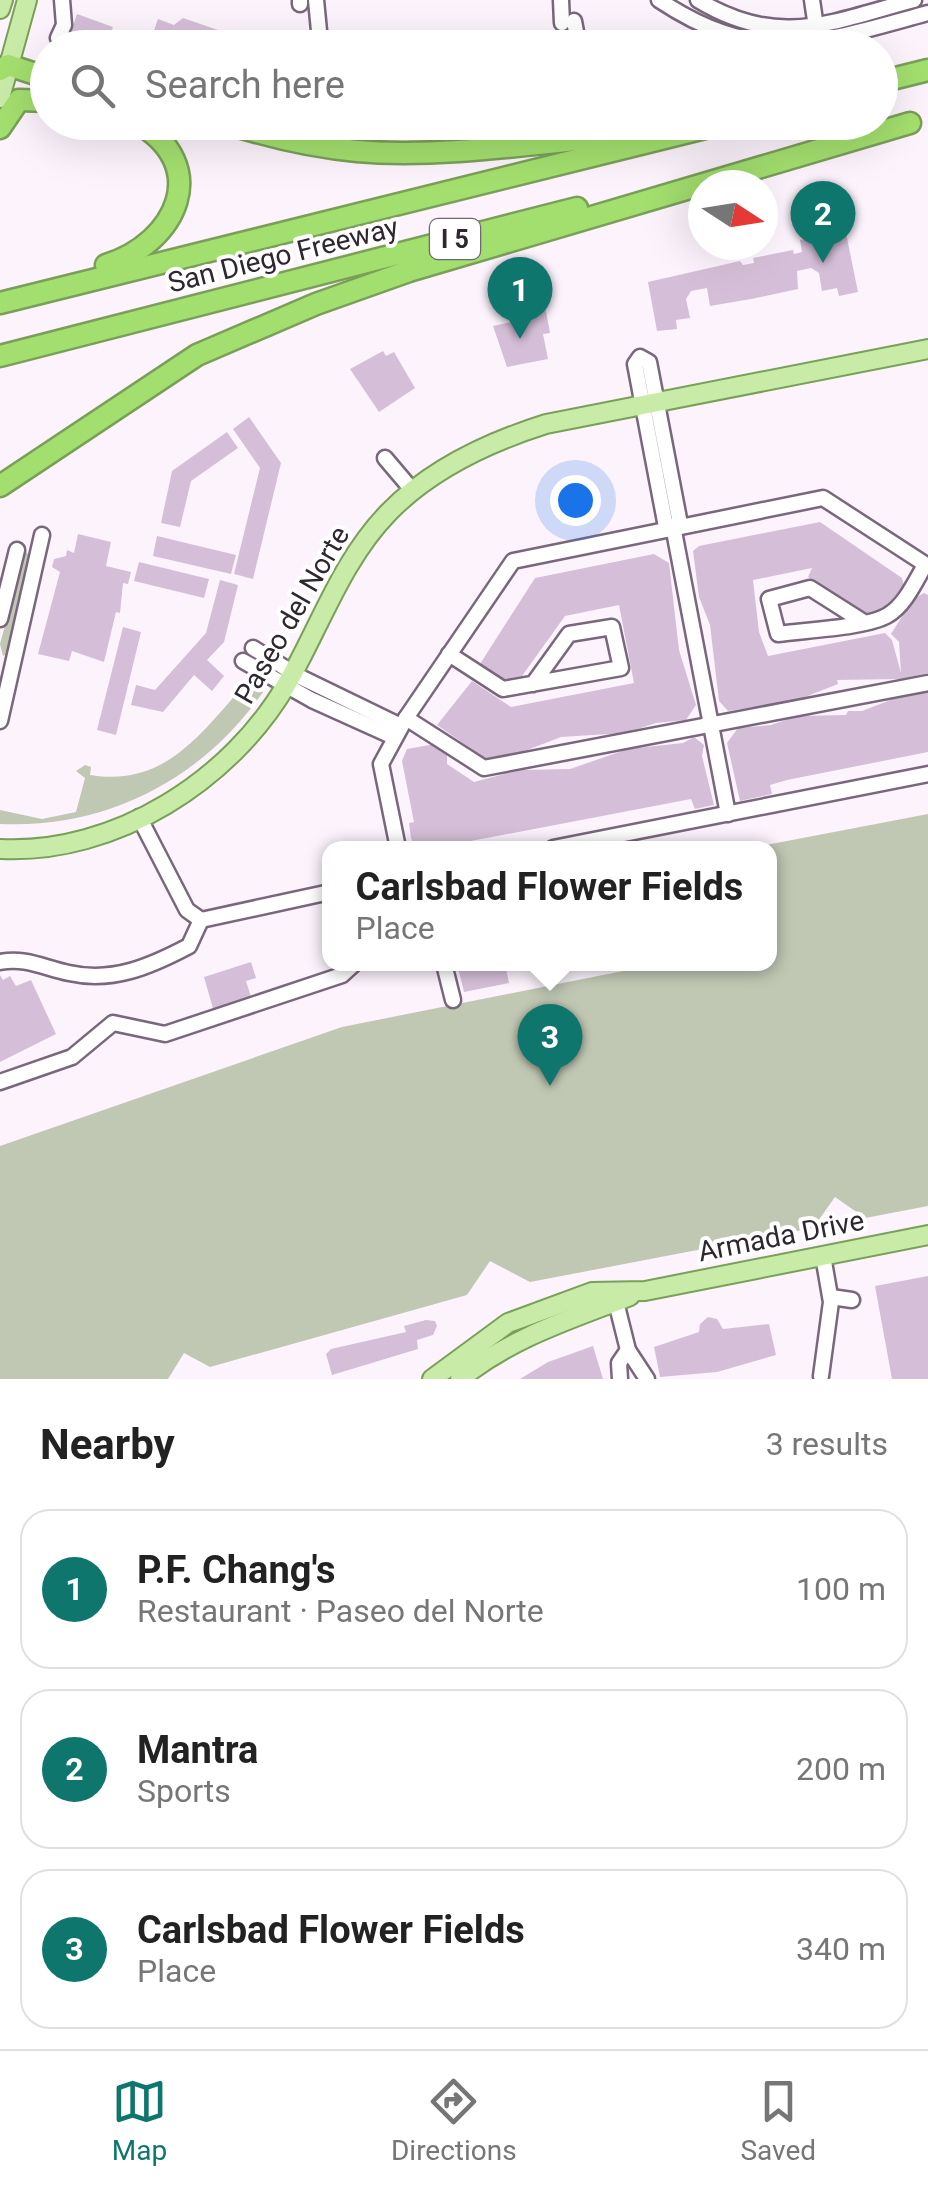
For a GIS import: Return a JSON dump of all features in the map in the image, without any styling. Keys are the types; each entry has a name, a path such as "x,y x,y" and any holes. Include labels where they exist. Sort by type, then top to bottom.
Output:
{"highway":[{"path":"4,67 30,74"},
{"path":"898,78 928,70"},
{"path":"0,128 19,100 30,100"},
{"path":"0,303 125,259 151,243 176,205 178,168 162,140"},
{"path":"291,140 356,151 416,153 557,140"},
{"name":"San Diego Freeway","path":"0,303 658,140"},
{"name":"San Diego Freeway","path":"0,356 841,140"},
{"path":"0,486 197,355 316,304 408,271 851,140"}],"main road":[{"path":"0,9 3,0"},
{"path":"0,98 4,67 27,0"},
{"name":"Paseo del Norte","path":"0,848 77,842 139,817 192,789 238,750 290,679 358,550 414,491 486,444 546,424 928,349"},
{"name":"Armada Drive","path":"460,1379 491,1355 542,1328 645,1291 928,1235"},
{"name":"Armada Drive","path":"432,1379 508,1323 544,1307 592,1292 645,1291"}],"street":[{"path":"316,0 319,30"},
{"path":"561,0 571,30"},
{"path":"659,0 709,30"},
{"path":"698,0 732,21 782,30 816,26 914,0"},
{"path":"812,0 816,30"},
{"path":"61,2 63,30"},
{"path":"864,30 928,13"},
{"path":"650,404 728,814"},
{"path":"385,458 414,491"},
{"path":"396,841 380,764 400,727 513,561 823,498 927,566 902,602 886,617 862,621 778,634 769,599 810,588 862,621"},
{"path":"0,721 42,534"},
{"path":"0,619 17,550"},
{"path":"449,654 503,689 533,684 620,668 612,626 569,634 533,684"},
{"path":"254,648 290,679"},
{"path":"243,660 400,727 484,768 928,684"},
{"path":"589,841 928,774"},
{"path":"139,817 187,910 201,920 322,894"},
{"path":"0,962 39,962 68,973 102,977 134,972 189,946 201,920"},
{"path":"0,1082 72,1057 113,1023 164,1034 346,971"},
{"path":"446,971 453,1000"},
{"path":"821,1376 828,1348 825,1330 830,1297 823,1256"},
{"path":"830,1297 852,1300"},
{"path":"616,1302 628,1350 647,1379"},
{"path":"620,1379 619,1363 628,1350"}],"green space":[{"path":"25,551 31,557 7,654 3,656 0,644"},
{"path":"249,680 263,692 239,723 212,750 149,792 77,818 0,824 0,810 42,819 76,812 85,778 76,771 85,765 91,767 90,775 117,777 162,764 199,735"},
{"path":"928,814 928,1206 865,1218 835,1197 813,1228 530,1282 490,1261 467,1295 210,1367 184,1353 168,1379 0,1379 0,1146 342,1027 623,971 777,971 777,843"}],"building":[{"path":"77,14 113,27 112,30 71,30"},
{"path":"183,18 218,30 154,30 158,19 174,25"},
{"path":"846,233 858,292 839,296 837,288 822,291 819,273 811,268 797,271 798,289 751,299 710,306 707,288 691,291 686,299 690,318 676,320 677,329 657,331 648,282 740,261 743,265 753,260 778,260 778,253 802,252 800,240"},
{"path":"545,306 550,333 543,334 548,359 507,367 493,326 525,319 523,311"},
{"path":"383,351 386,356 394,352 415,388 379,412 350,369"},
{"path":"249,417 281,463 253,579 234,574 260,468 233,429"},
{"path":"227,432 238,448 191,481 180,527 161,523 172,471"},
{"path":"820,522 902,578 904,586 889,609 862,614 808,577 812,568 753,580 759,632 768,656 885,633 892,640 901,673 899,642 891,634 913,599 924,593 928,595 928,673 902,679 837,680 838,684 795,701 728,711 719,701 710,625 699,597 693,551 699,546"},
{"path":"78,534 111,542 106,566 131,572 128,584 123,583 120,613 116,612 104,662 72,651 69,661 38,654 60,572 52,567 54,559 66,556 67,550 74,553"},
{"path":"157,536 236,555 231,574 153,556"},
{"path":"654,554 669,563 679,650 696,705 686,720 656,723 625,733 561,737 517,754 486,759 437,725 472,681 511,707 634,683 619,605 565,616 522,676 499,680 480,664 535,578"},
{"path":"139,562 209,579 204,598 134,581"},
{"path":"220,580 238,585 224,642 207,660 224,676 212,691 194,675 163,712 131,705 136,685 155,690 206,633"},
{"path":"123,627 141,632 116,735 97,730"},
{"path":"928,692 928,752 787,780 770,785 772,794 740,801 727,743 738,728 771,725 797,716 846,715 848,711 862,711 906,694"},
{"path":"694,737 704,745 702,756 714,805 695,809 691,799 471,841 411,838 409,823 414,822 402,761 407,749 435,744 447,751 447,764 474,782 520,770 570,769 628,749 683,743"},
{"path":"251,962 256,978 246,981 252,1000 214,1012 204,977"},
{"path":"459,971 506,971 509,983 464,992"},
{"path":"0,975 3,980 10,976 16,986 31,980 56,1034 0,1062"},
{"path":"928,1276 928,1379 892,1379 875,1286"},
{"path":"708,1317 717,1319 723,1329 769,1324 776,1355 717,1372 660,1377 654,1347 699,1332 700,1324"},
{"path":"435,1321 437,1326 433,1335 417,1340 418,1349 332,1375 326,1354 331,1349 406,1332 404,1326"},
{"path":"593,1346 603,1379 520,1379 548,1362"}],"place":[{"name":"Mantra","path":"823,263"},
{"name":"P.F. Chang's","path":"520,339"},
{"name":"Carlsbad Flower Fields","path":"550,1086"}]}
